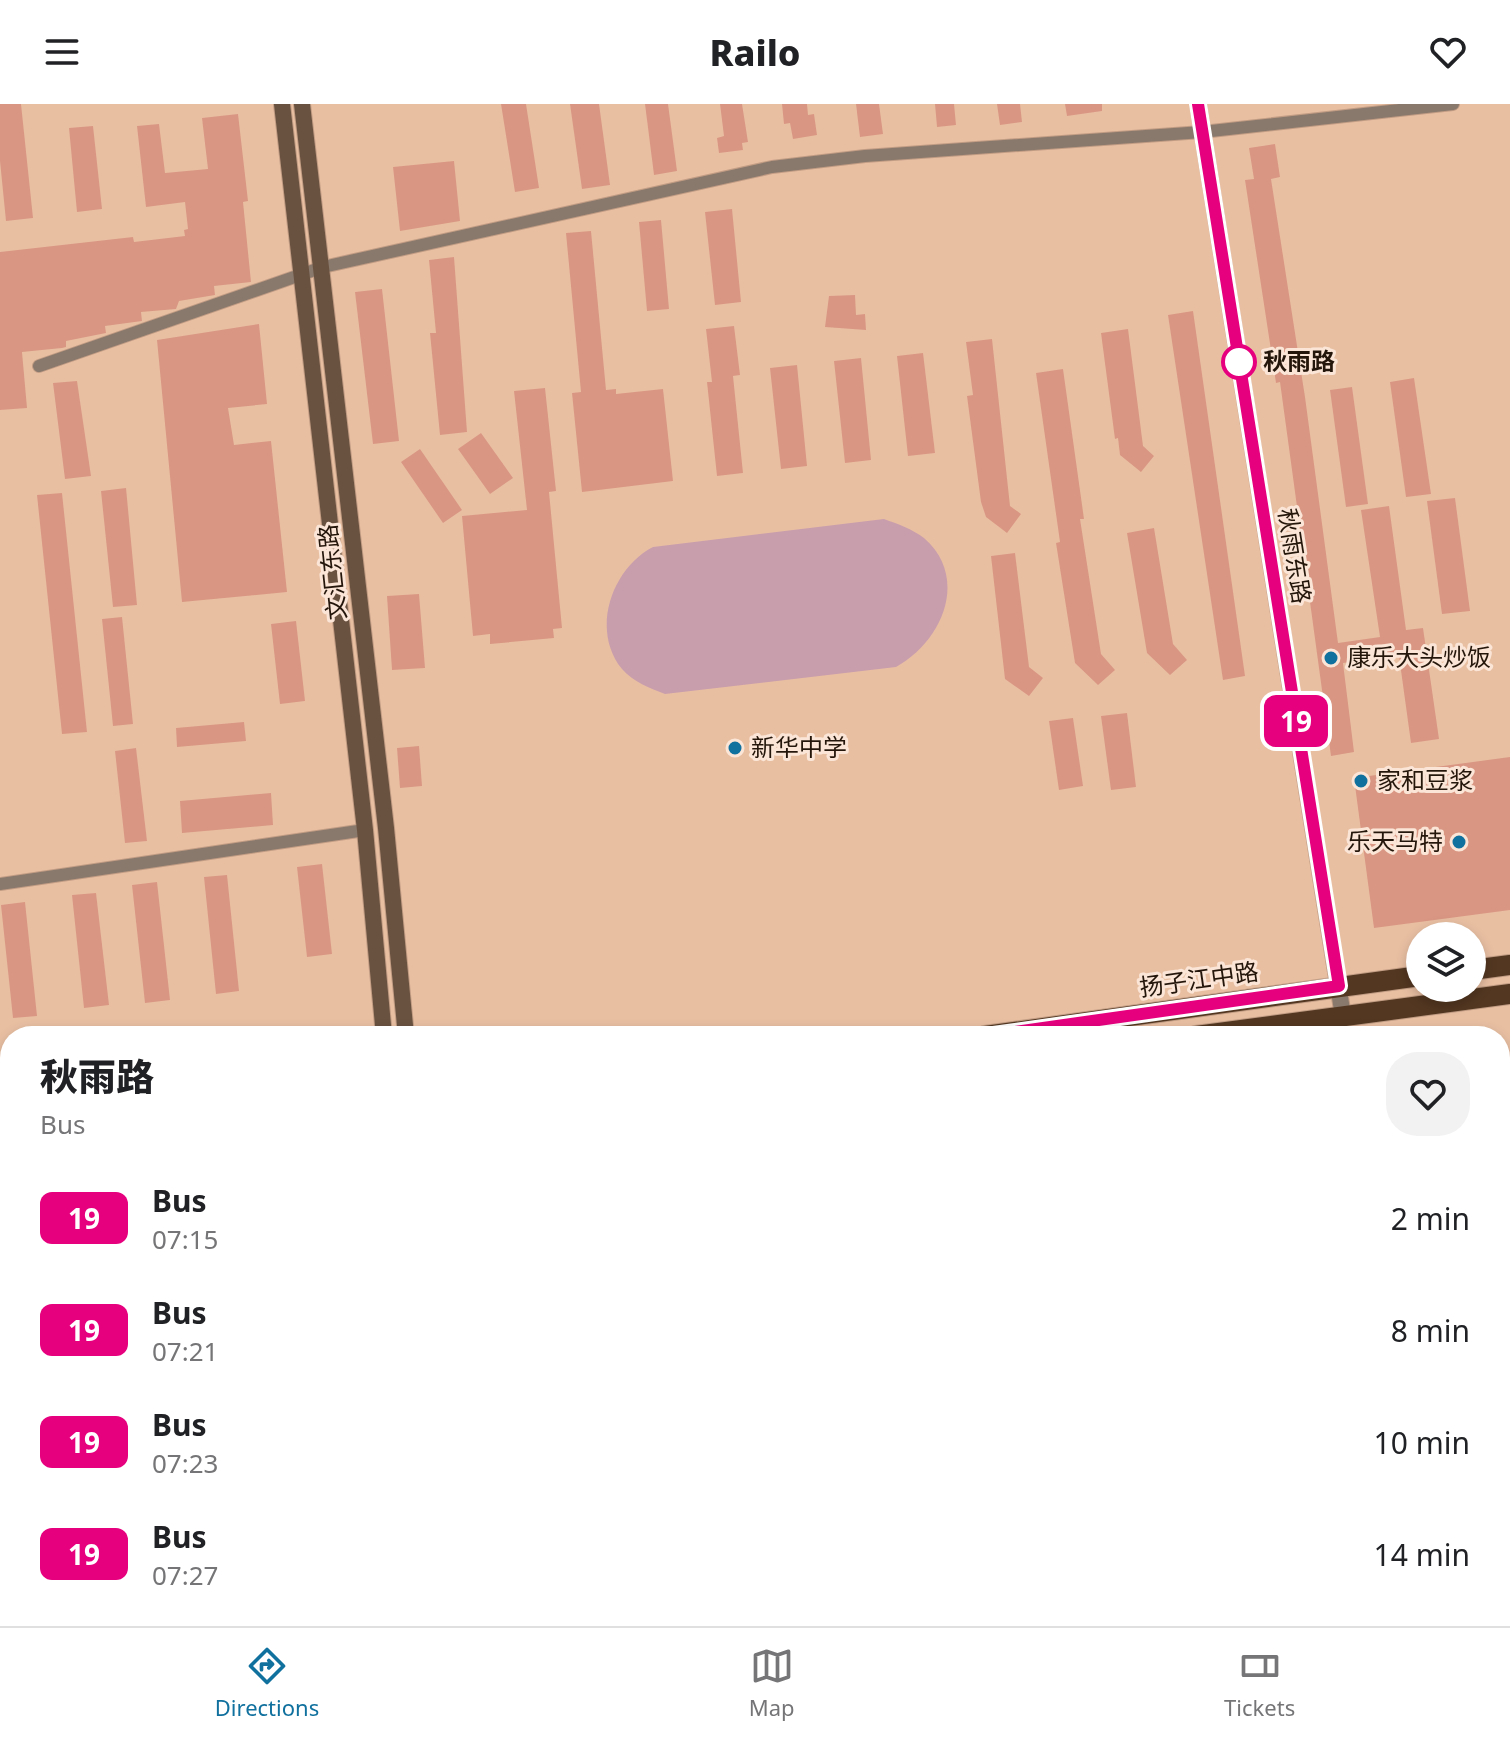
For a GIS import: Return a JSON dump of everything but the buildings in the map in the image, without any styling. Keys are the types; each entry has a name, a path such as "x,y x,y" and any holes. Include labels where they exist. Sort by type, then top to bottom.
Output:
{"main road":[{"name":"文汇东路","path":"282,104 365,830 383,1026"},
{"name":"文汇东路","path":"302,104 323,267 405,1026"},
{"path":"1486,968 1510,965"},
{"name":"扬子江中路","path":"1056,1026 1406,978"},
{"path":"1270,1026 1510,994"}],"street":[{"name":"秋雨东路","path":"1198,104 1343,1016"},
{"path":"39,366 323,267 772,167 865,156 1202,132 1453,104"},
{"path":"0,884 365,830"}],"shaded area":[{"path":"884,519 924,538 938,554 946,572 944,608 937,626 912,656 896,667 665,694 631,678 612,653 607,619 610,601 626,569 653,547"}],"bus line":[{"name":"19","path":"1057,1026 1339,986 1198,104"}],"place":[{"name":"秋雨路","path":"1239,362"},
{"name":"康乐大头炒饭","path":"1331,658"},
{"name":"新华中学","path":"735,748"},
{"name":"家和豆浆","path":"1361,781"},
{"name":"乐天马特","path":"1459,842"}]}
